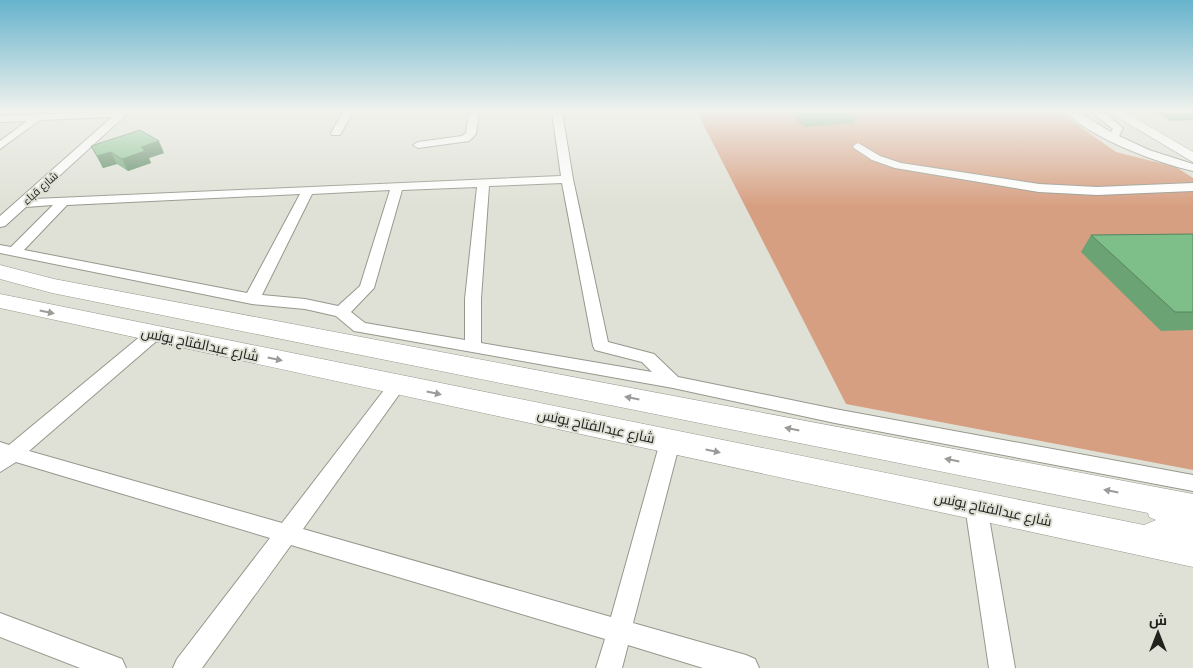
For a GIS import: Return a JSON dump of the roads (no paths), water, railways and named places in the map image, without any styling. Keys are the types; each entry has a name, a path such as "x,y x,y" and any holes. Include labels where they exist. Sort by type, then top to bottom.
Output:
{"highway":[{"name":"شارع عبدالفتاح يونس","path":"5,258 52,286 1193,508"},
{"name":"شارع عبدالفتاح يونس","path":"0,301 1193,551"},
{"path":"1128,537 1180,535 1190,532 1192,529 1180,516 1141,497"}],"main road":[{"path":"1168,143 1193,158"}],"street":[{"name":"شارع قباء","path":"0,223 89,143"},
{"path":"418,145 435,143"},
{"path":"562,143 601,346 648,358 673,382"},
{"path":"1124,143 1149,154 1193,168"},
{"path":"858,146 876,158 899,166 1039,188 1096,191 1193,187"},
{"path":"23,203 568,179"},
{"path":"473,345 473,299 483,183"},
{"path":"341,312 367,288 397,186"},
{"path":"252,299 308,190"},
{"path":"5,258 64,201"},
{"path":"5,258 252,299 305,304 341,312 360,327 473,345 673,382 854,419 1193,483"},
{"path":"4,456 154,334"},
{"path":"186,668 397,385"},
{"path":"609,668 670,442"},
{"path":"4,456 286,534 746,668"},
{"path":"976,506 1002,668"},
{"path":"0,625 113,668"}]}
